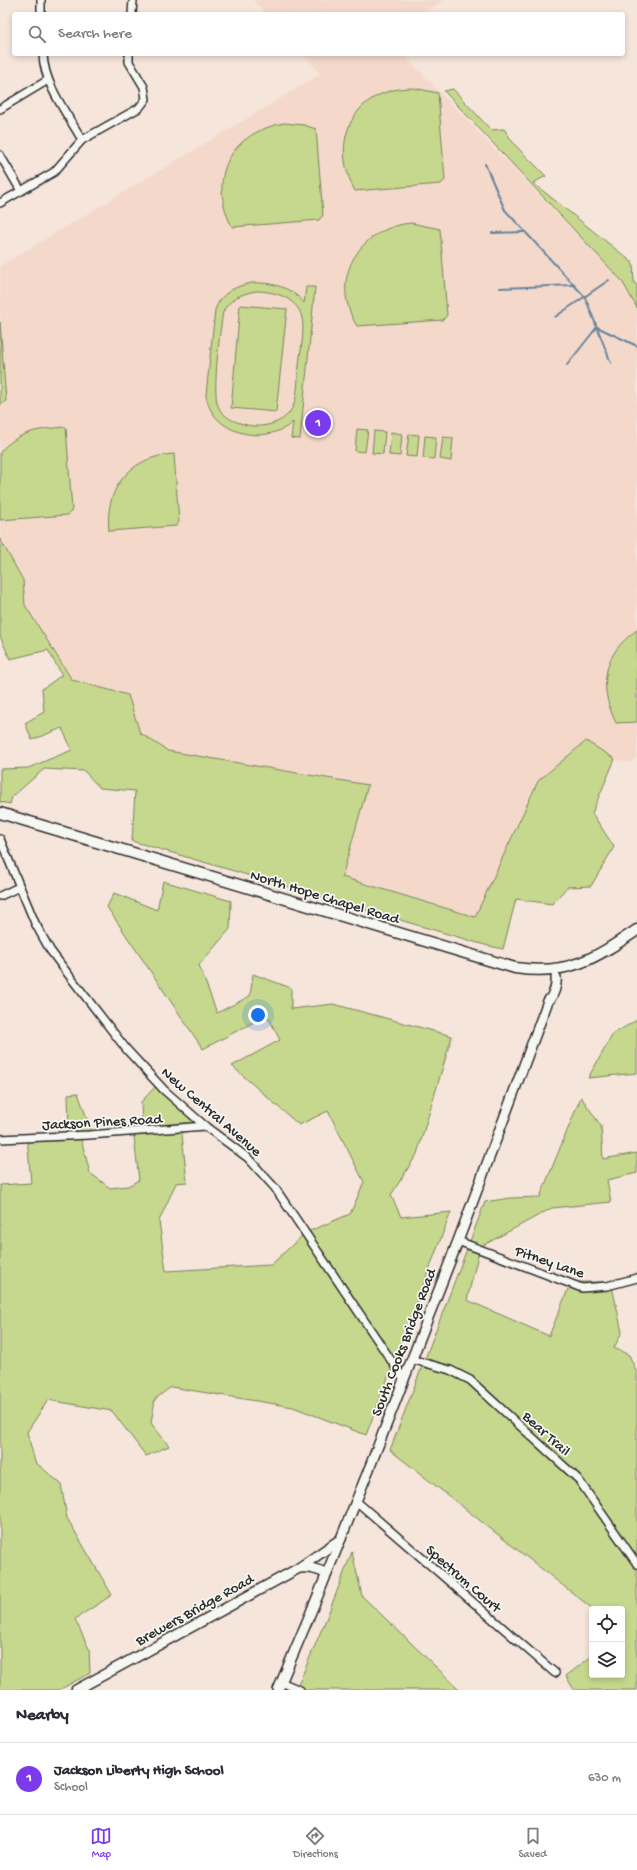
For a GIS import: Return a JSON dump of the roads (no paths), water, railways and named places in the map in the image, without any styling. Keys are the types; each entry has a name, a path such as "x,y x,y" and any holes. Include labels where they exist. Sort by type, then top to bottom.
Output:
{"main road":[{"name":"North Hope Chapel Road","path":"0,813 515,968 557,973 593,958 637,930"}],"street":[{"path":"41,0 41,12"},
{"path":"132,12 133,0"},
{"path":"43,56 43,67 48,80 82,140"},
{"path":"0,203 54,172 82,140 139,108 146,99 144,87 129,62 130,56"},
{"path":"0,109 48,80"},
{"path":"0,155 21,191"},
{"name":"New Central Avenue","path":"0,839 35,923 50,950 72,980 127,1050 164,1090 205,1126 248,1158 275,1188 403,1378"},
{"path":"0,896 19,887"},
{"name":"South Cooks Bridge Road","path":"279,1686 327,1574 410,1358 458,1241 548,1000 547,995 552,981 557,973"},
{"name":"Jackson Pines Road","path":"0,1140 132,1133 205,1126"},
{"name":"Pitney Lane","path":"458,1241 582,1288 607,1286 637,1278"},
{"name":"Bear Trail","path":"410,1358 450,1370 470,1380 578,1480 637,1564"},
{"name":"Spectrum Court","path":"356,1501 555,1674"},
{"name":"Brewers Bridge Road","path":"76,1690 299,1568 341,1539"},
{"path":"299,1568 318,1569 327,1574"},
{"path":"279,1686 300,1690"}],"waterway":[{"path":"485,164 505,210 585,297 611,363"},
{"path":"492,233 524,232"},
{"path":"555,317 609,280"},
{"path":"500,288 573,285"},
{"path":"567,365 597,327 637,346"}],"place":[{"name":"Jackson Liberty High School","path":"318,423"}]}
